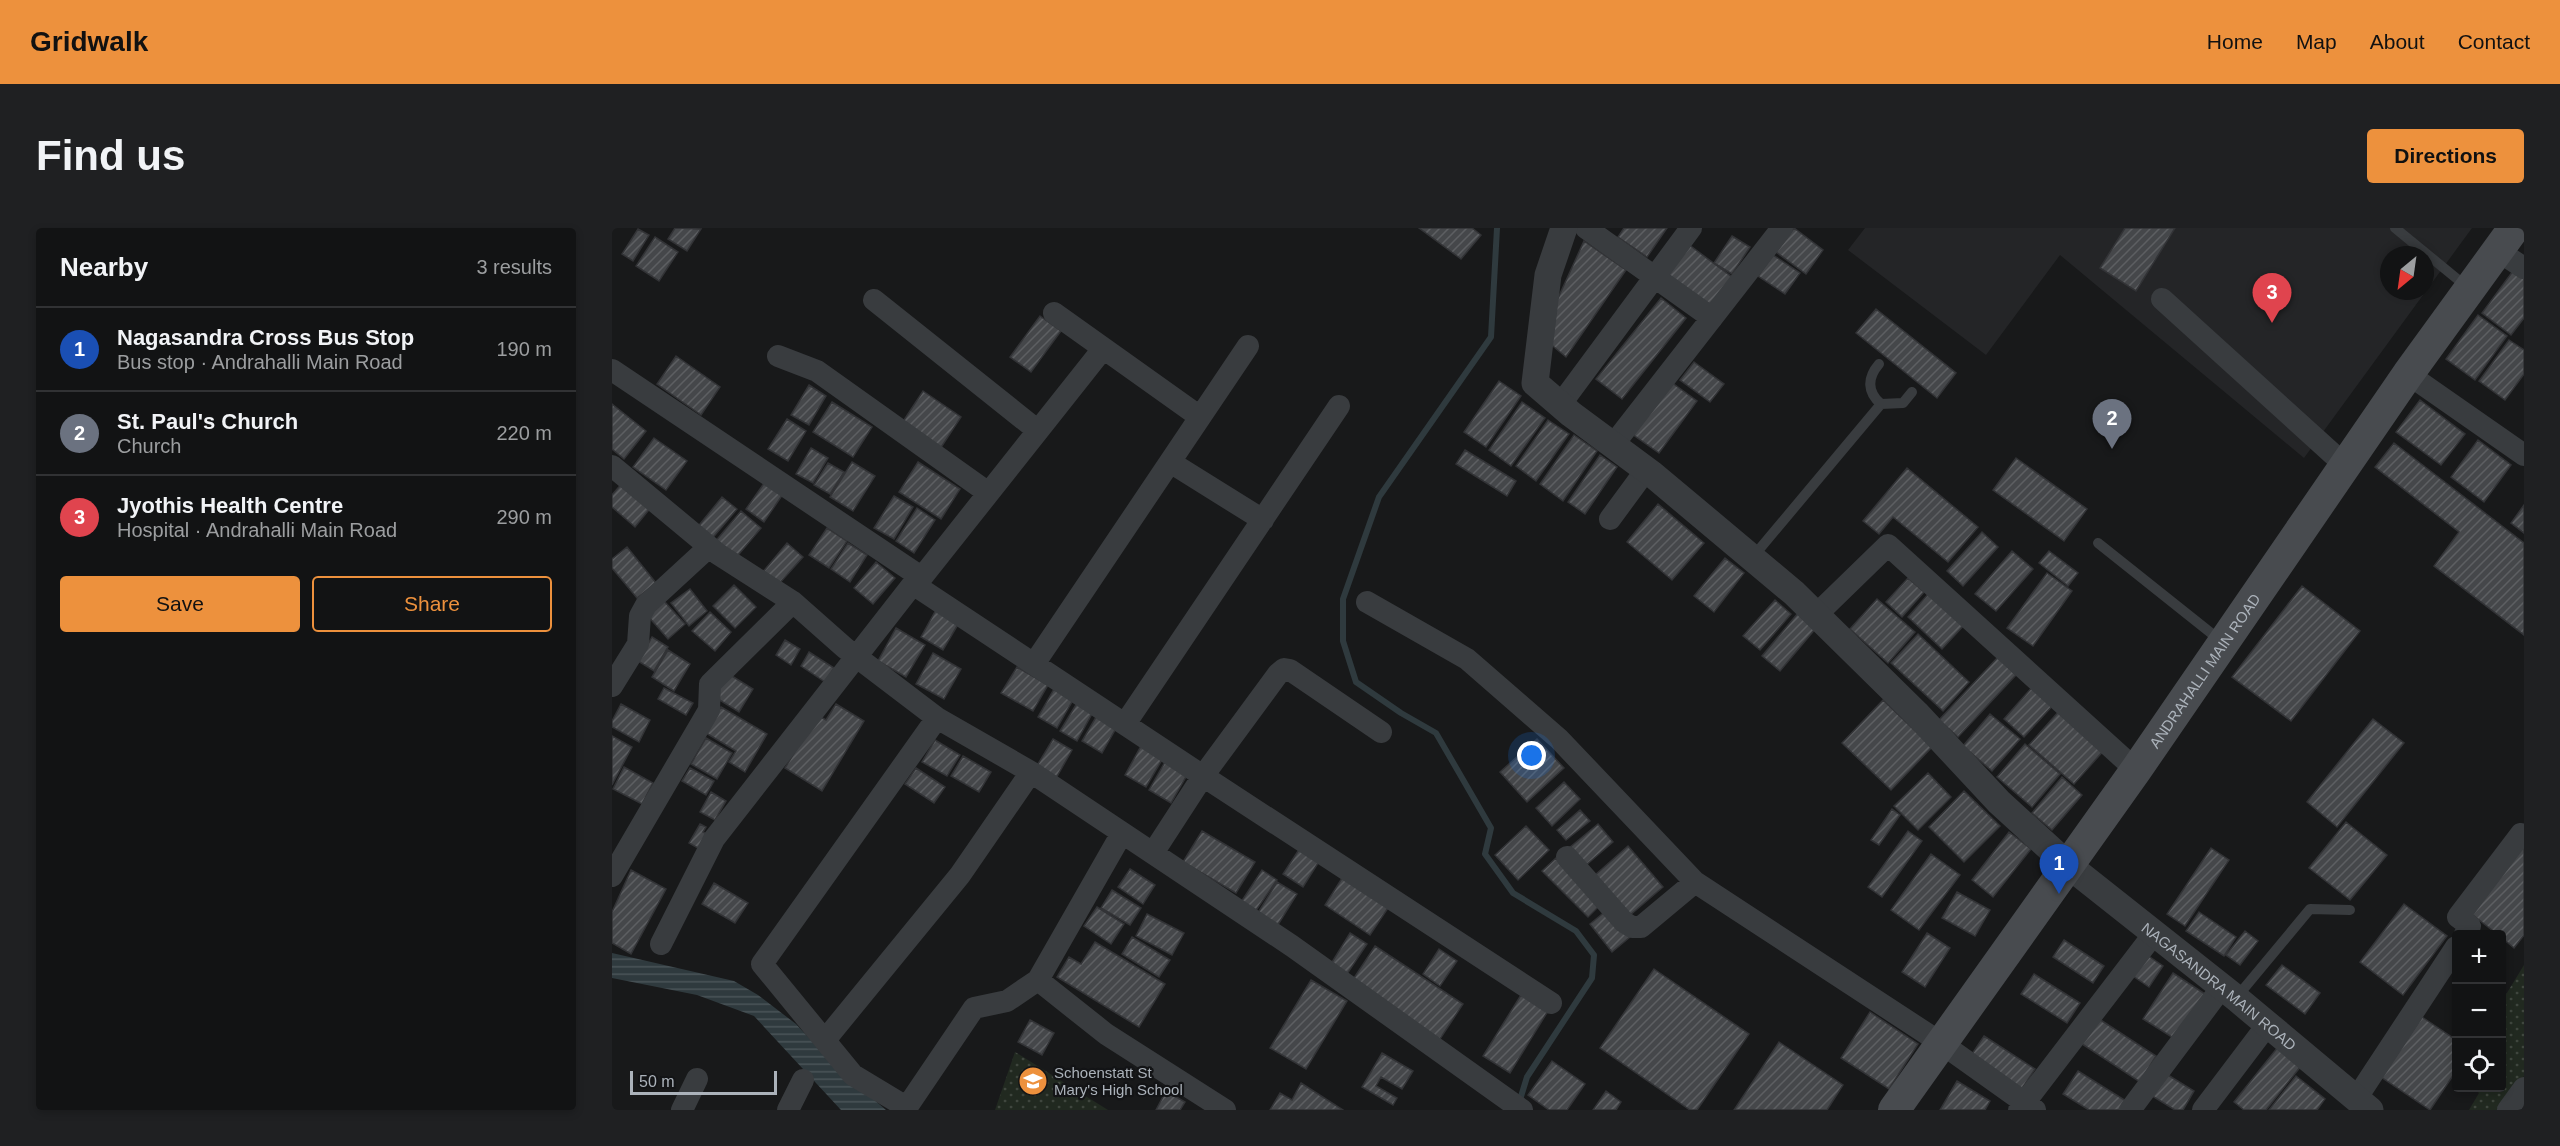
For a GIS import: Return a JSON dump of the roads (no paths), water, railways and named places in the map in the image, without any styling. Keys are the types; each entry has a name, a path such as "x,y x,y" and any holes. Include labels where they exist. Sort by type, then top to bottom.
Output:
{"main road":[{"name":"ANDRAHALLI MAIN ROAD","path":"1894,1110 2136,770 2408,374 2506,239"}],"street":[{"name":"NAGASANDRA MAIN ROAD","path":"1564,228 1548,275 1535,383 1560,405 1646,470 1752,558 1816,615 1916,712 1999,802 2068,866 2268,1024 2363,1104"},
{"path":"1586,228 1712,318"},
{"path":"1560,405 1691,228"},
{"path":"1612,445 1782,228"},
{"path":"2506,239 2524,268"},
{"path":"2162,299 2346,466"},
{"path":"874,300 1037,430"},
{"path":"1054,313 1102,350 1200,417"},
{"path":"1034,664 1248,346"},
{"path":"661,944 714,839 855,655 913,584 918,582 987,492 1102,350"},
{"path":"778,356 817,371 987,492"},
{"path":"612,370 1034,664 1551,1004"},
{"path":"2408,374 2524,455"},
{"path":"1125,724 1340,406"},
{"path":"1170,462 1263,520"},
{"path":"612,466 710,547 793,602 855,655 937,718 1031,772 1292,946 1522,1110"},
{"path":"1610,519 1646,470"},
{"path":"1816,615 1888,546 2136,770"},
{"path":"612,686 638,644 640,616 646,605 710,547"},
{"path":"612,876 709,710 710,684 793,602"},
{"path":"1367,602 1467,659 1559,739 1695,882 1941,1043 2026,1107 2153,935"},
{"path":"1153,853 1203,776 1284,669 1290,670 1381,732"},
{"path":"937,718 762,964 853,1075 905,1108 974,1008 1007,1001 1038,980 1122,833"},
{"path":"825,1040 960,875 1031,772"},
{"path":"2467,930 2470,926 2458,917 2521,834"},
{"path":"1567,857 1624,922 1632,927 1641,927 1695,882"},
{"path":"2363,1104 2452,955"},
{"path":"1038,980 1106,1034 1225,1110"},
{"path":"2130,1110 2229,993"},
{"path":"2203,1110 2268,1024"},
{"path":"681,1110 697,1079"},
{"path":"788,1110 803,1080"},
{"path":"2508,1110 2524,1088"}],"lane":[{"path":"2395,228 2469,289"},
{"path":"1879,364 1872,372 1869,385 1872,396 1881,404 1903,403 1912,392"},
{"path":"1752,558 1881,404"},
{"path":"2098,543 2223,643"},
{"path":"2229,993 2310,909 2350,910"}],"waterway":[{"path":"1497,228 1491,337 1379,497 1343,599 1343,641 1356,682 1401,713 1436,733 1491,828 1485,854 1513,893 1576,931 1594,955 1592,978 1527,1077 1519,1103"}],"place":[{"name":"Jyothis Health Centre","path":"2272,323"},
{"name":"St. Paul's Church","path":"2112,449"},
{"name":"Nagasandra Cross Bus Stop","path":"2059,894"},
{"name":"Schoenstatt St Mary's High School","path":"1033,1081"}]}
